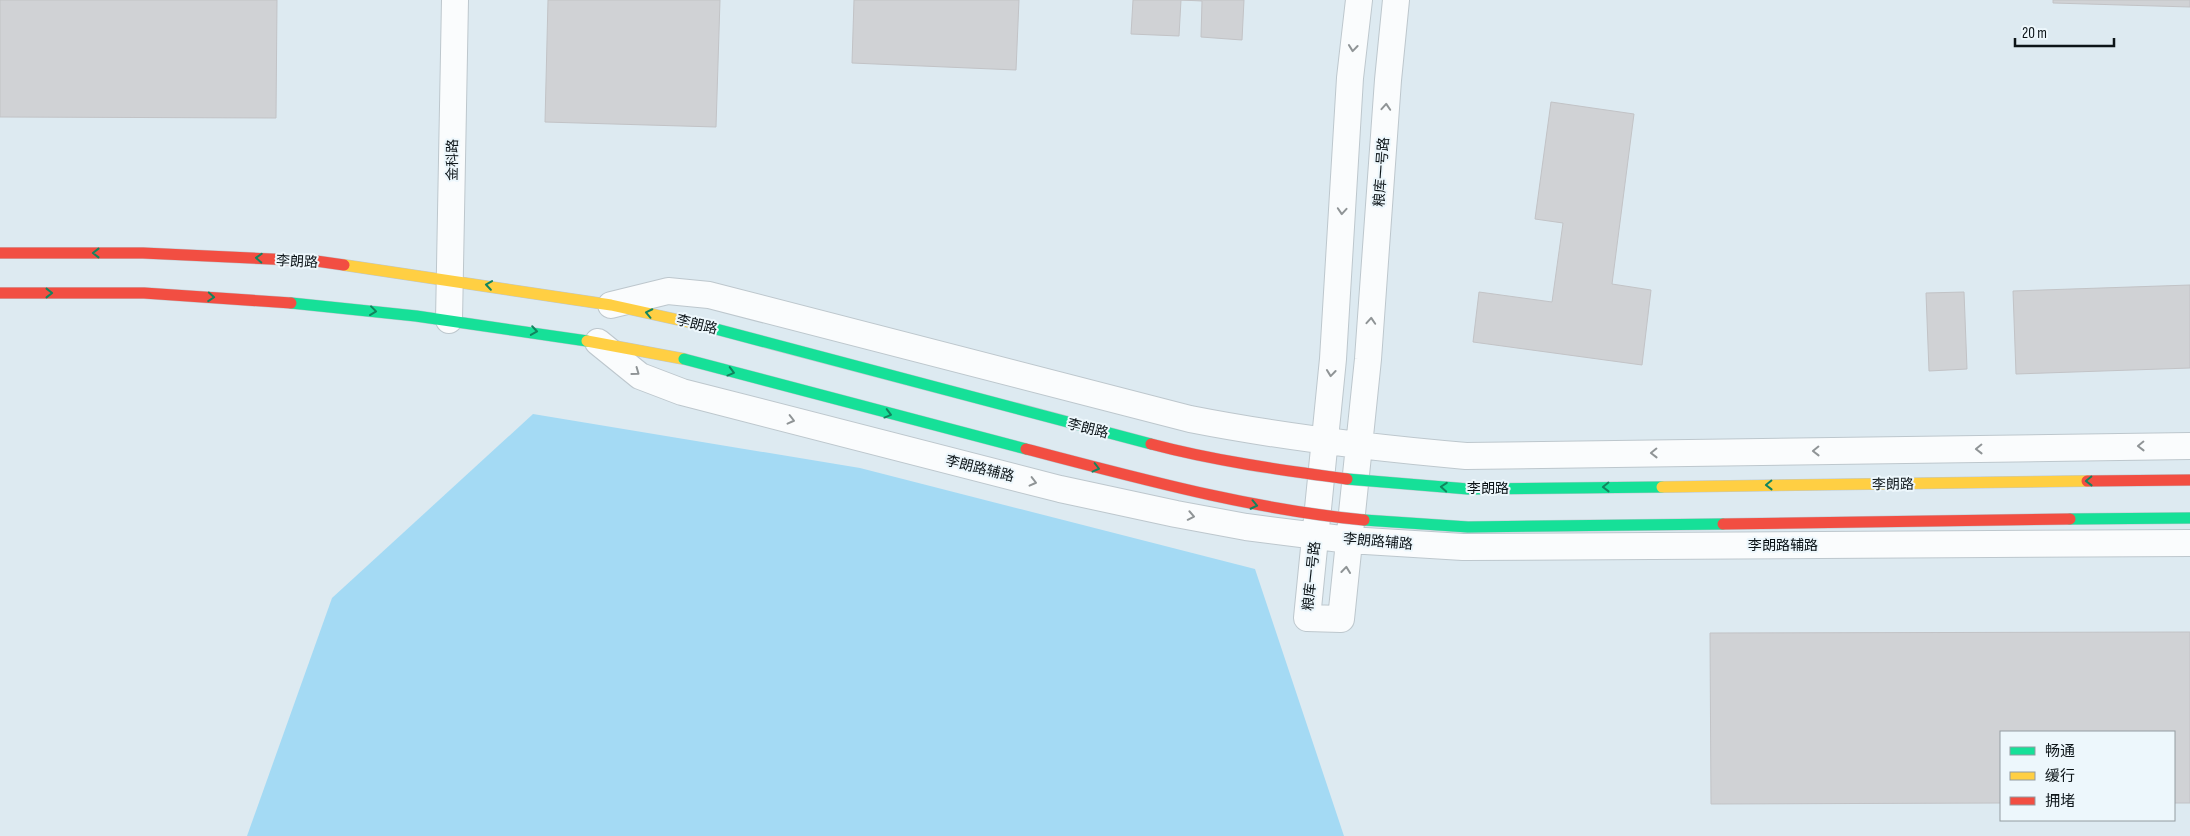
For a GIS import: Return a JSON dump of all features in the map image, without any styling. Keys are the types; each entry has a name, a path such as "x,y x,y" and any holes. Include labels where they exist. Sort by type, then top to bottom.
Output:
{"street":[{"name":"金科路","path":"449,320 455,0"},
{"name":"粮库一号路","path":"1358,0 1350,78 1332,360 1307,618 1341,619 1368,359 1388,80 1396,0"},
{"name":"李朗路","path":"0,253 143,253 316,261 611,305 697,324 1181,452 1268,468 1364,481 1468,489 2190,480"},
{"path":"611,305 668,291 709,295 1190,419 1267,434 1324,442 1466,456 2190,446"},
{"path":"0,294 142,293 315,304 449,320 598,342 684,360 1174,488 1262,506 1362,520 1468,527 2190,518"},
{"name":"李朗路辅路","path":"598,342 640,376 682,392 1060,488 1246,527 1349,540 1463,547 2190,543"}],"shaded area":[{"path":"533,414 860,468 1255,569 1344,836 247,836 332,598"}],"building":[{"path":"0,0 277,0 276,118 0,117"},
{"path":"548,0 720,0 716,127 545,122"},
{"path":"854,0 1019,0 1016,70 852,63"},
{"path":"1133,0 1181,0 1179,36 1131,34"},
{"path":"1181,0 1244,0 1242,40 1201,37 1202,1"},
{"path":"2053,0 2190,0 2190,7 2053,3"},
{"path":"1551,102 1634,114 1612,284 1651,290 1642,365 1473,342 1479,292 1552,302 1563,223 1535,219"},
{"path":"2190,285 2190,368 2016,374 2013,291"},
{"path":"1964,292 1967,369 1929,371 1926,293"},
{"path":"2190,632 2190,803 2175,803 2175,731 2000,731 2000,803 1711,804 1710,633"}],"traffic: fast":[{"path":"291,303 416,316 587,341"},
{"path":"697,324 1151,444"},
{"path":"684,359 1026,449"},
{"path":"1347,479 1468,489 1662,487"},
{"path":"2070,519 2190,518"},
{"path":"1364,520 1468,527 1723,524"}],"traffic: slow":[{"path":"344,265 611,305 697,324"},
{"path":"587,341 684,359"},
{"path":"1662,487 2087,481"}],"traffic: jam":[{"path":"0,253 143,253 316,261 344,265"},
{"path":"0,293 144,293 291,303"},
{"path":"1151,444 1224,460 1347,479"},
{"path":"1026,449 1236,500 1321,515 1364,520"},
{"path":"2087,481 2190,480"},
{"path":"1723,524 2070,519"}]}
